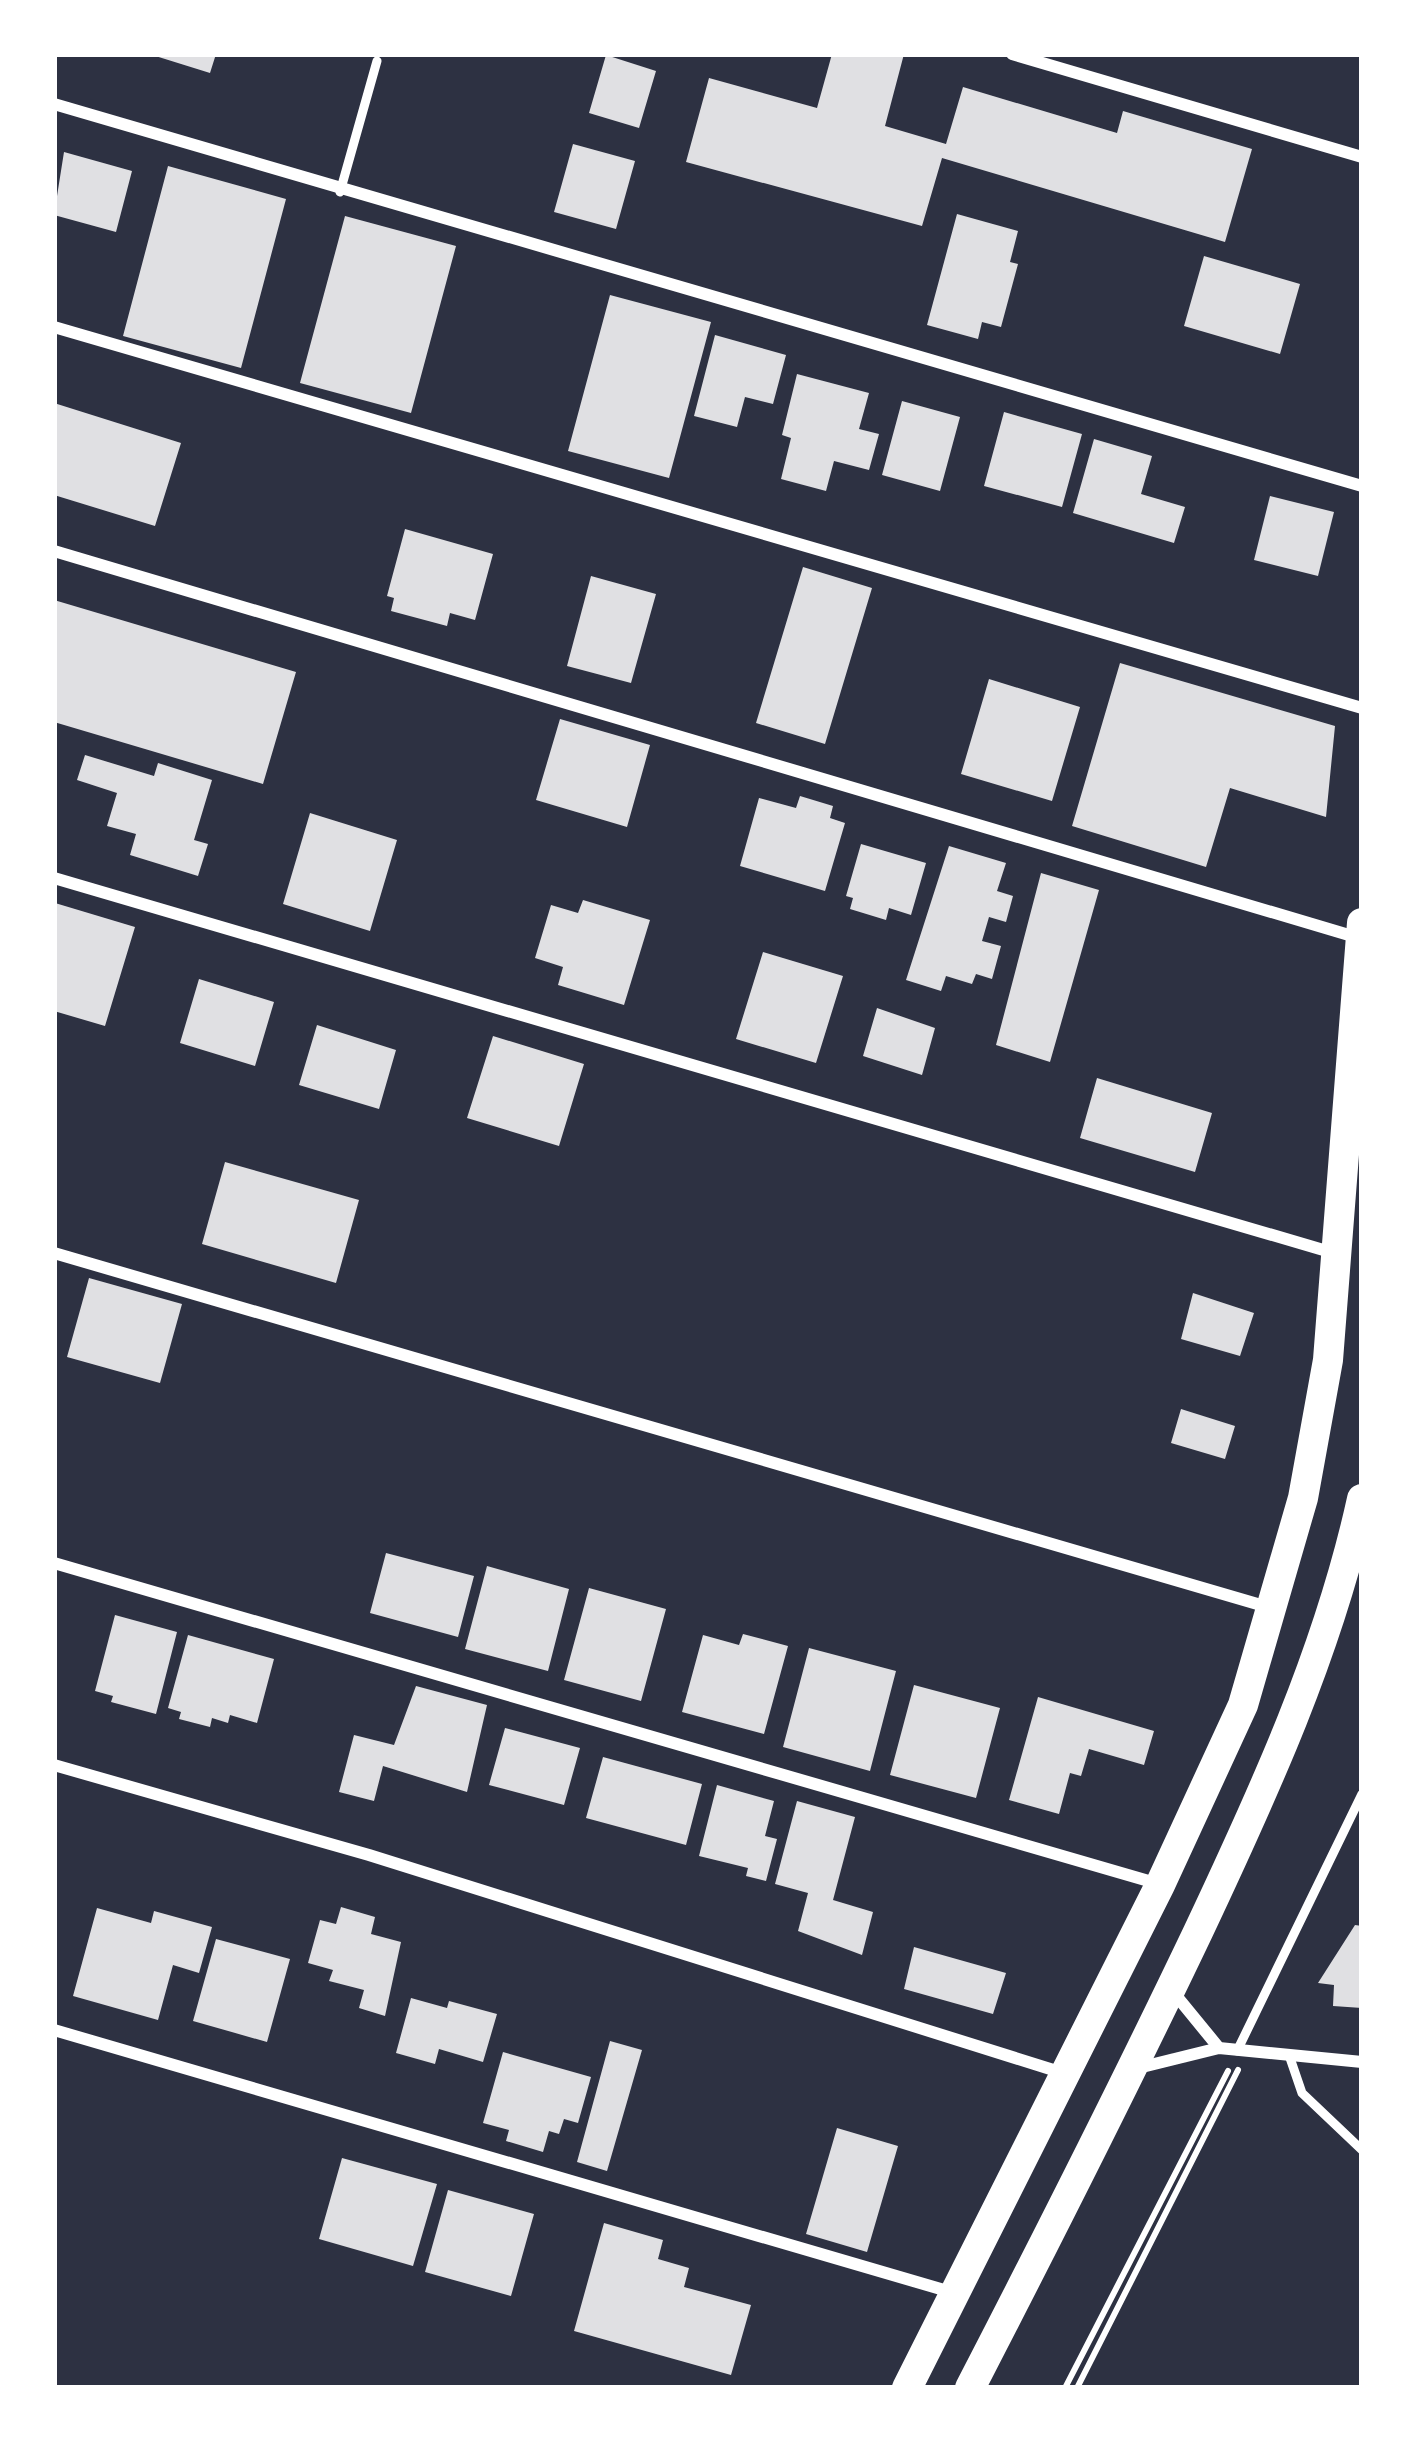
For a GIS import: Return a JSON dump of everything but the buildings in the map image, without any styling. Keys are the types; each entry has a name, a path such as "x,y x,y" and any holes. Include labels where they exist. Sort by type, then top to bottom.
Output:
{"main road":[{"path":"907,2388 1160,1885 1243,1705 1312,1452 1339,1255 1362,923"},
{"path":"970,2388 1134,2068 1246,1830 1316,1660 1361,1505"}],"street":[{"path":"1012,54 1362,157"},
{"path":"54,104 340,192 1362,486"},
{"path":"54,327 1362,708"},
{"path":"54,551 1360,939"},
{"path":"54,878 1339,1255"},
{"path":"54,1253 1272,1608"},
{"path":"54,1563 1160,1885"},
{"path":"54,1765 369,1855 1064,2074"},
{"path":"1171,1988 1219,2048"},
{"path":"54,2030 953,2293"},
{"path":"1134,2068 1219,2048 1362,2062"}],"lane":[{"path":"340,192 377,61"},
{"path":"1242,2051 1362,1795"},
{"path":"1289,2055 1301,2093 1362,2150"}],"path":[{"path":"1066,2388 1242,2051"},
{"path":"1078,2388 1242,2051"}]}
